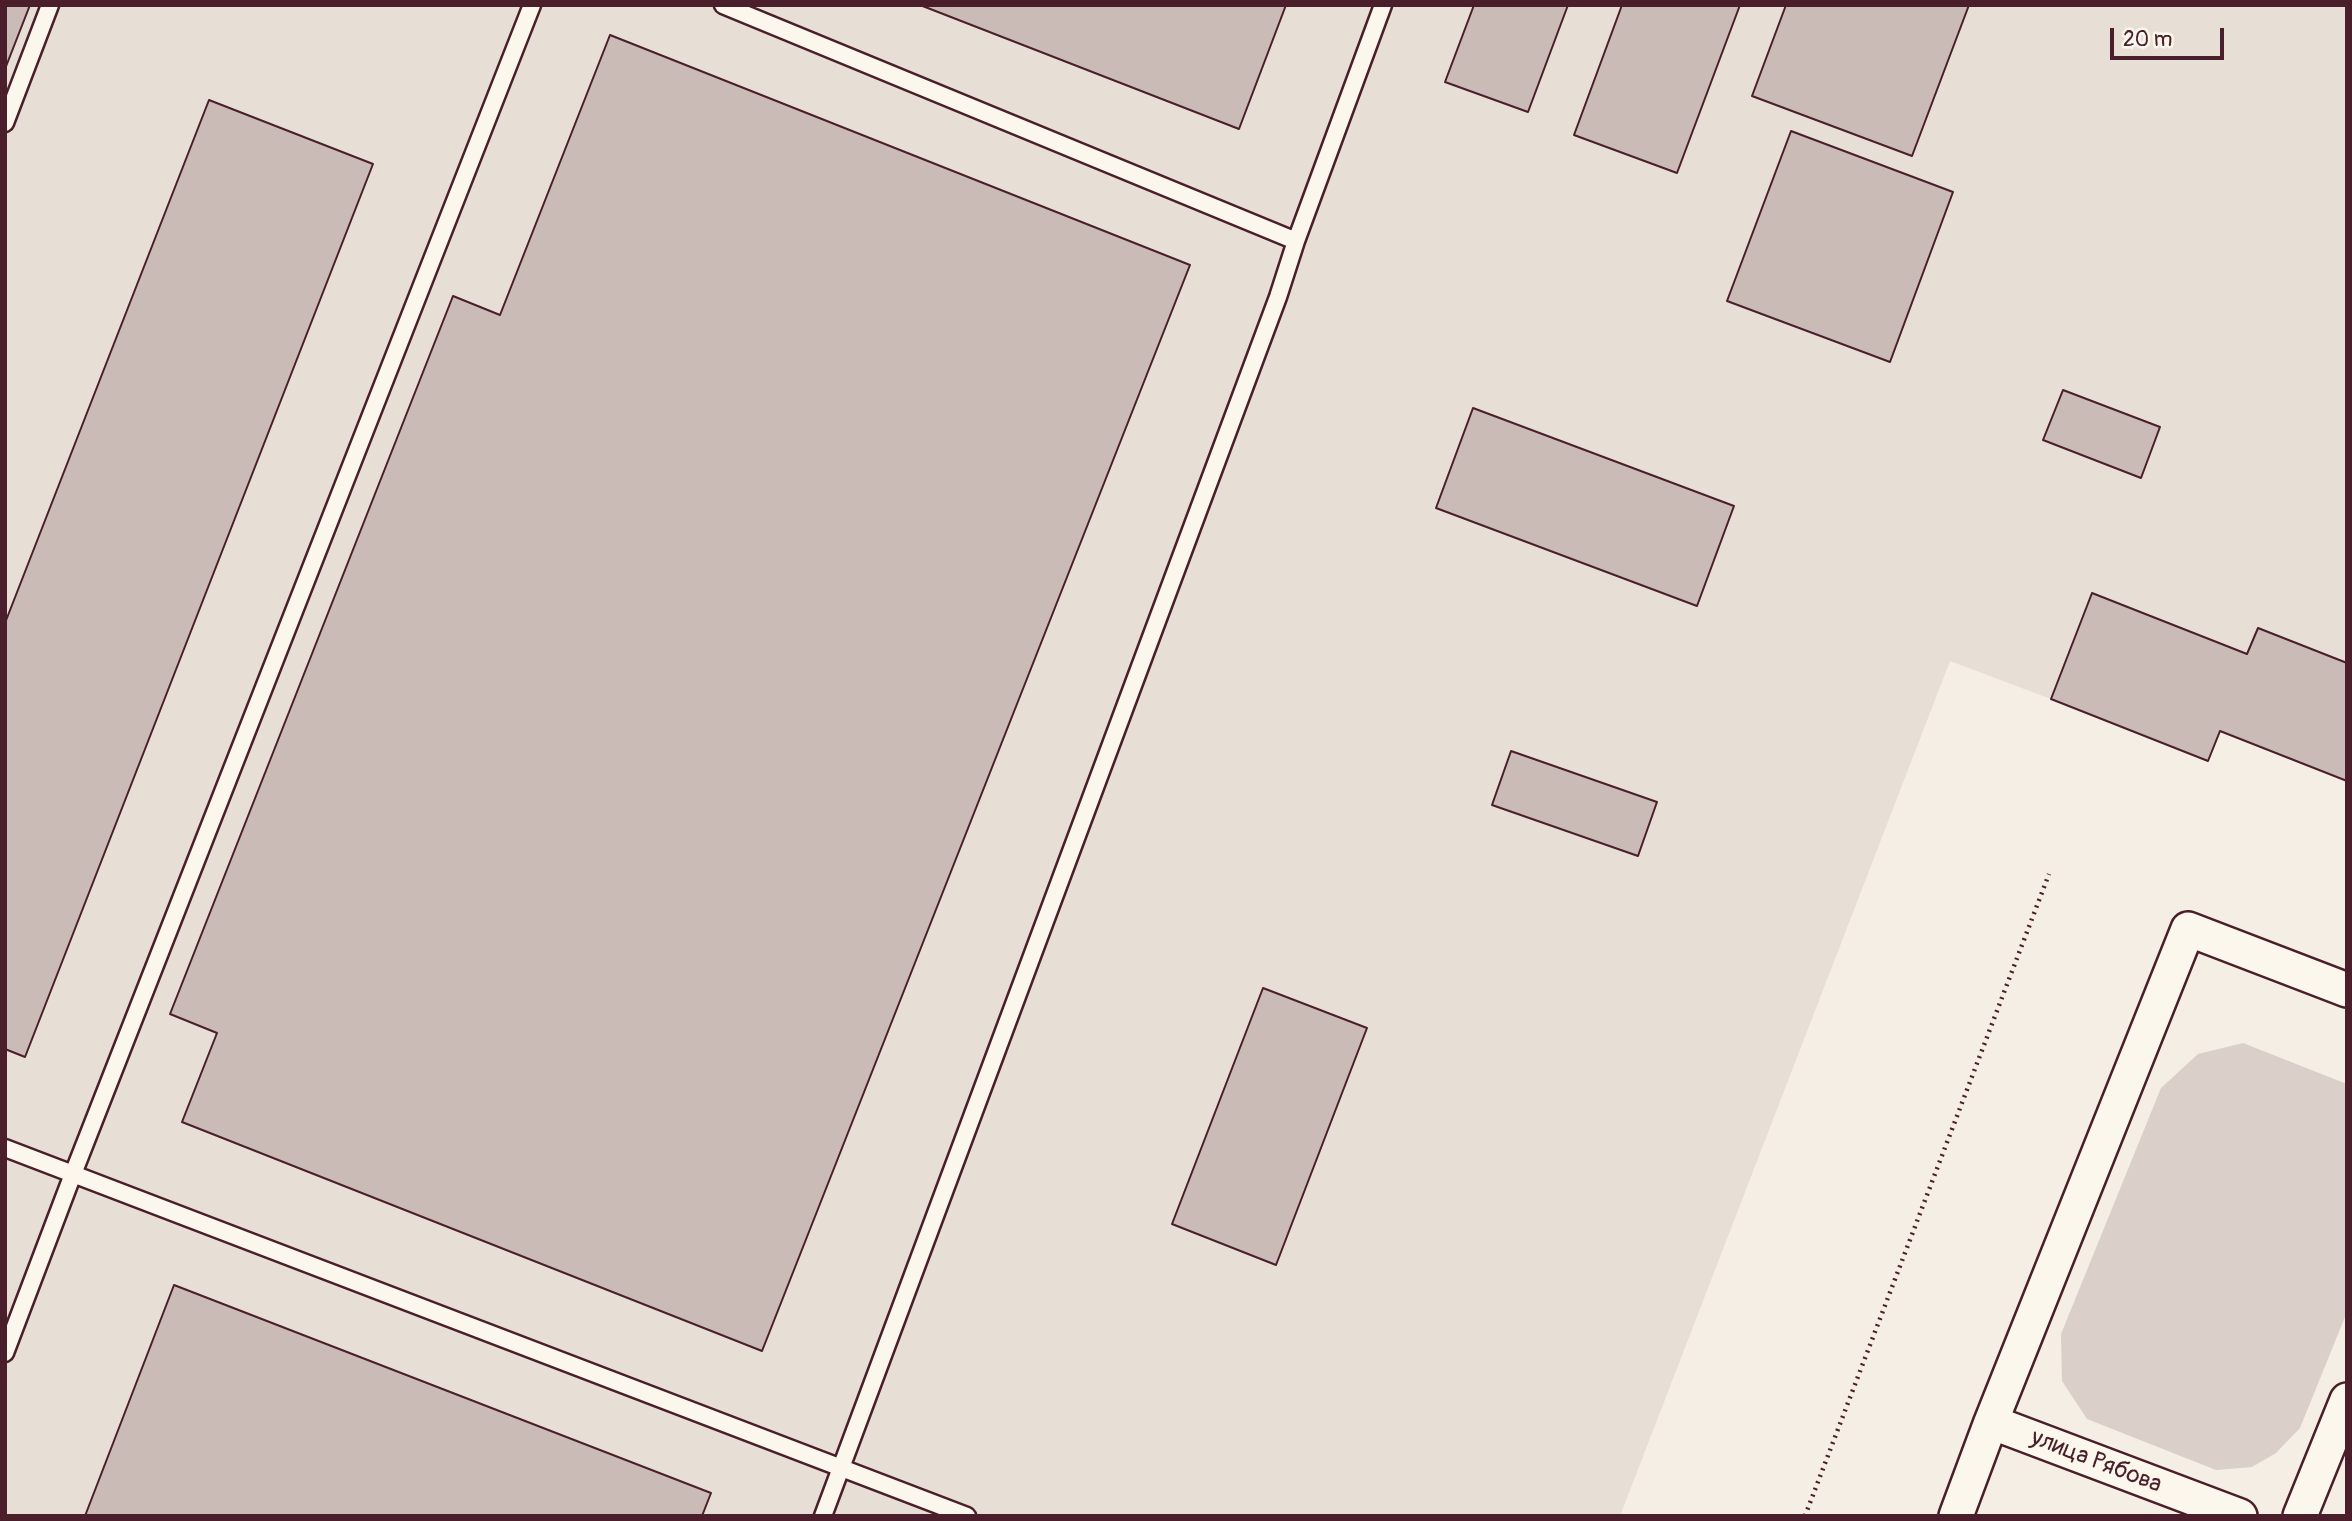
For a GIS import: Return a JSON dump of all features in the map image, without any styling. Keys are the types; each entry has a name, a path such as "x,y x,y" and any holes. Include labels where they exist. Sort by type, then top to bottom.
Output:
{"street":[{"path":"1956,1516 2188,929 2347,990"},
{"path":"2300,1516 2347,1400"},
{"name":"улица Рябова","path":"1991,1422 2240,1516"}],"lane":[{"path":"5,123 50,5"},
{"path":"5,1353 532,5"},
{"path":"723,5 1296,241"},
{"path":"823,1516 1278,297 1383,5"},
{"path":"5,1148 967,1516"}],"path":[{"path":"1805,1516 2049,874"}],"shaded area":[{"path":"5,5 2347,5 2347,781 2220,732 2208,761 1950,661 1620,1516 5,1516"},
{"path":"2243,1043 2347,1084 2347,1312 2300,1428 2276,1453 2252,1467 2216,1470 2087,1419 2062,1381 2061,1334 2161,1088 2198,1054"}],"building":[{"path":"5,5 30,5 5,69"},
{"path":"920,5 1286,5 1239,129"},
{"path":"1474,5 1568,5 1528,112 1445,82"},
{"path":"1622,5 1740,5 1677,173 1574,135"},
{"path":"1786,5 1969,5 1912,156 1752,96"},
{"path":"610,35 1190,265 762,1351 182,1122 217,1033 170,1014 453,296 500,315"},
{"path":"209,100 373,164 25,1057 5,1049 5,623"},
{"path":"1791,131 1953,192 1890,362 1727,301"},
{"path":"2063,390 2160,427 2141,478 2043,440"},
{"path":"1473,408 1734,506 1697,606 1436,508"},
{"path":"2092,593 2247,654 2258,628 2347,663 2347,781 2220,731 2208,761 2051,699"},
{"path":"1511,751 1657,802 1638,856 1492,805"},
{"path":"1263,988 1367,1028 1276,1265 1172,1224"},
{"path":"174,1285 711,1493 702,1516 85,1516"}]}
